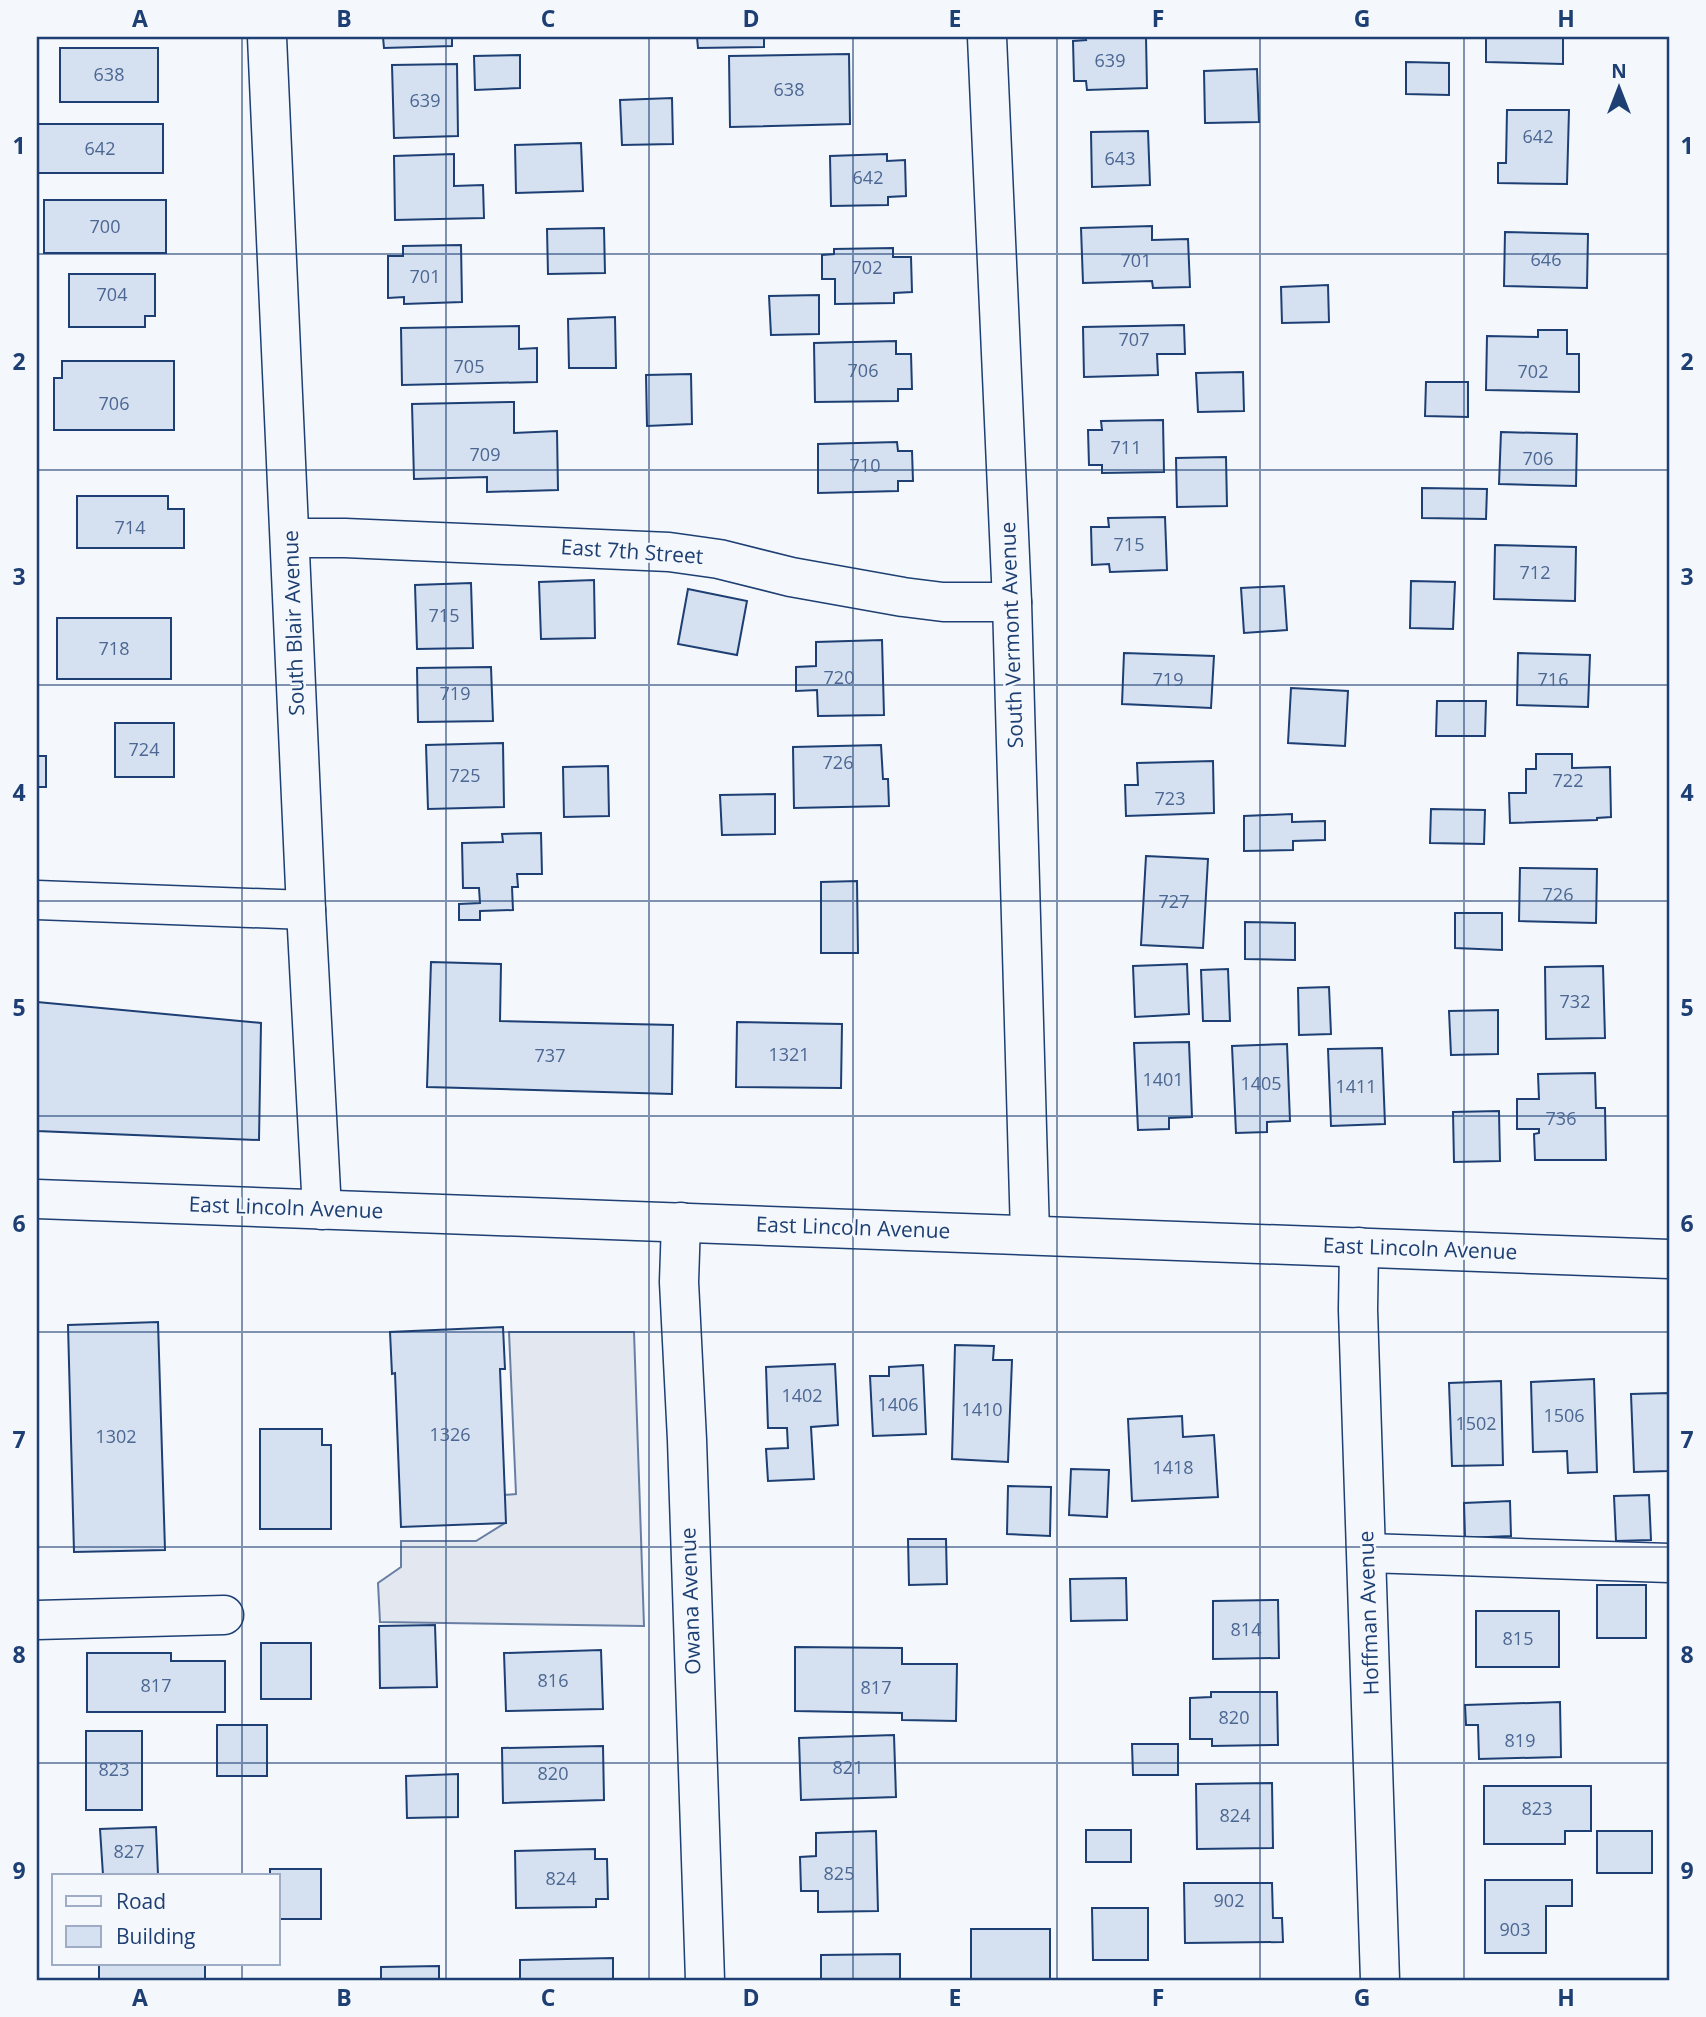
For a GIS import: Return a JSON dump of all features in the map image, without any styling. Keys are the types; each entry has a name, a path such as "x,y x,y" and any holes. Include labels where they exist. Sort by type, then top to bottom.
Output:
{"street":[{"name":"South Blair Avenue","path":"267,37 322,1210"},
{"name":"South Vermont Avenue","path":"987,37 1012,602 1030,1234"},
{"name":"East 7th Street","path":"290,538 669,552 719,559 791,577 903,597 943,602 1012,602"},
{"path":"37,900 306,910"},
{"name":"East Lincoln Avenue","path":"37,1199 1669,1259"},
{"name":"Owana Avenue","path":"681,1222 679,1282 687,1440 705,1980"},
{"name":"Hoffman Avenue","path":"1359,1247 1358,1310 1380,1980"},
{"path":"1367,1553 1669,1563"},
{"path":"37,1619 224,1615"}],"shaded area":[{"path":"509,1332 634,1332 644,1626 380,1622 378,1583 401,1567 401,1541 476,1541 505,1523 504,1495 516,1494"}],"building":[{"path":"383,37 452,37 452,46 384,48"},
{"path":"697,37 764,37 764,47 698,48"},
{"path":"1085,37 1146,37 1147,88 1087,90 1086,81 1074,81 1073,41 1086,40"},
{"path":"1486,37 1563,37 1563,64 1486,62"},
{"path":"60,48 158,48 158,102 60,102"},
{"path":"849,54 850,124 730,127 729,56"},
{"path":"520,55 520,88 475,90 474,56"},
{"path":"1406,62 1449,63 1449,95 1406,94"},
{"path":"457,64 458,136 394,138 392,65"},
{"path":"1257,69 1259,122 1205,123 1204,71"},
{"path":"672,98 673,144 622,145 620,100"},
{"path":"1507,110 1569,110 1567,184 1498,183 1498,163 1506,163"},
{"path":"37,124 163,124 163,173 37,173"},
{"path":"1148,131 1150,185 1092,187 1091,132"},
{"path":"581,143 583,191 516,193 515,145"},
{"path":"454,154 454,186 483,185 484,218 395,220 394,156"},
{"path":"887,154 887,161 905,160 906,196 888,197 888,205 831,206 830,156"},
{"path":"44,200 166,200 166,253 44,253"},
{"path":"1152,226 1152,240 1188,239 1190,287 1153,288 1152,281 1083,283 1081,228"},
{"path":"604,228 605,273 548,274 547,229"},
{"path":"1505,232 1588,234 1587,288 1504,286"},
{"path":"461,245 462,302 404,304 404,297 388,298 388,256 403,256 403,246"},
{"path":"893,248 893,257 911,257 912,292 894,293 894,303 835,304 835,279 822,279 822,255 834,254 834,249"},
{"path":"69,274 155,274 155,316 145,316 145,327 69,327"},
{"path":"1328,285 1329,322 1282,323 1281,287"},
{"path":"819,295 819,334 771,335 769,296"},
{"path":"615,317 616,368 569,368 568,319"},
{"path":"1184,325 1185,354 1157,354 1158,375 1084,377 1083,327"},
{"path":"519,326 519,349 537,348 537,382 402,385 401,328"},
{"path":"1538,330 1567,330 1567,354 1579,354 1579,392 1486,390 1487,336 1538,337"},
{"path":"896,341 896,354 911,354 912,389 898,389 898,401 815,402 814,343"},
{"path":"62,361 174,361 174,430 54,430 54,378 62,378"},
{"path":"1243,372 1244,411 1198,412 1196,373"},
{"path":"691,374 692,424 647,426 646,375"},
{"path":"1426,382 1468,382 1468,417 1425,416"},
{"path":"514,402 514,433 557,431 558,490 487,492 487,477 414,479 412,404"},
{"path":"1163,420 1164,472 1102,473 1102,465 1089,465 1088,430 1102,430 1101,421"},
{"path":"1501,432 1577,434 1576,486 1499,484"},
{"path":"897,442 898,451 912,451 913,481 898,481 898,491 818,493 818,444"},
{"path":"1226,457 1227,506 1177,507 1176,458"},
{"path":"1422,488 1487,489 1486,519 1422,518"},
{"path":"77,496 168,496 168,509 184,509 184,548 77,548"},
{"path":"1165,517 1167,570 1110,572 1109,564 1092,565 1091,527 1109,527 1108,518"},
{"path":"1495,545 1576,547 1575,601 1494,599"},
{"path":"594,580 595,638 541,639 539,582"},
{"path":"1411,581 1455,582 1453,629 1410,628"},
{"path":"471,583 473,648 417,649 415,585"},
{"path":"1284,586 1287,630 1244,633 1241,588"},
{"path":"688,589 747,601 737,655 678,644"},
{"path":"57,618 171,618 171,679 57,679"},
{"path":"882,640 884,715 818,716 817,690 796,691 796,667 816,666 816,642"},
{"path":"1124,653 1214,656 1211,708 1122,704"},
{"path":"1518,653 1590,655 1588,707 1517,705"},
{"path":"491,667 493,721 418,722 417,668"},
{"path":"1291,688 1348,691 1345,746 1288,743"},
{"path":"1437,701 1486,701 1485,736 1436,736"},
{"path":"115,723 174,723 174,777 115,777"},
{"path":"503,743 504,807 428,809 426,745"},
{"path":"881,745 883,779 888,779 889,806 794,808 793,747"},
{"path":"1536,754 1572,754 1572,768 1610,767 1611,817 1597,820 1510,823 1509,793 1526,793 1526,769 1536,769"},
{"path":"37,756 46,756 46,787 37,787"},
{"path":"1213,761 1214,813 1126,816 1125,785 1138,785 1137,763"},
{"path":"608,766 609,816 564,817 563,767"},
{"path":"775,794 775,834 722,835 720,795"},
{"path":"1431,809 1485,810 1484,844 1430,843"},
{"path":"1292,814 1292,822 1325,821 1325,840 1293,841 1293,850 1244,851 1244,816"},
{"path":"541,833 542,874 517,874 518,887 512,887 513,910 480,911 480,920 459,920 459,904 480,903 479,888 463,888 462,843 503,842 502,834"},
{"path":"1146,856 1208,859 1203,948 1141,945"},
{"path":"1520,868 1597,869 1596,923 1519,921"},
{"path":"857,881 858,953 821,953 821,882"},
{"path":"1455,913 1502,913 1502,950 1455,948"},
{"path":"1245,922 1295,923 1295,960 1245,959"},
{"path":"431,962 501,964 500,1021 673,1025 672,1094 427,1087"},
{"path":"1187,964 1189,1014 1135,1017 1133,966"},
{"path":"1603,966 1605,1038 1546,1039 1545,967"},
{"path":"1228,969 1230,1021 1203,1021 1201,970"},
{"path":"1329,987 1331,1034 1299,1035 1298,988"},
{"path":"37,1002 261,1023 259,1140 37,1131"},
{"path":"1498,1010 1498,1054 1451,1055 1449,1011"},
{"path":"737,1022 842,1024 841,1088 736,1087"},
{"path":"1189,1042 1192,1117 1169,1118 1169,1129 1138,1130 1134,1043"},
{"path":"1287,1044 1290,1121 1267,1122 1267,1132 1236,1133 1232,1046"},
{"path":"1382,1048 1385,1124 1331,1126 1328,1049"},
{"path":"1595,1073 1596,1108 1605,1108 1606,1160 1535,1160 1534,1134 1539,1133 1539,1129 1517,1129 1517,1099 1539,1099 1538,1074"},
{"path":"1499,1111 1500,1161 1454,1162 1453,1112"},
{"path":"158,1322 165,1550 74,1552 68,1325"},
{"path":"503,1327 505,1369 500,1369 506,1523 401,1527 395,1373 392,1374 390,1332"},
{"path":"955,1345 994,1346 993,1360 1012,1360 1008,1462 952,1459"},
{"path":"835,1364 838,1425 811,1427 814,1479 768,1481 766,1449 788,1448 787,1428 768,1428 766,1367"},
{"path":"923,1365 926,1434 873,1436 870,1376 889,1376 889,1367"},
{"path":"1594,1379 1597,1472 1568,1473 1567,1451 1533,1452 1531,1382"},
{"path":"1501,1381 1503,1465 1452,1466 1449,1383"},
{"path":"1669,1393 1669,1471 1634,1472 1631,1394"},
{"path":"1182,1416 1183,1437 1214,1435 1218,1497 1132,1501 1128,1419"},
{"path":"260,1429 322,1429 322,1445 331,1445 331,1529 260,1529"},
{"path":"1071,1469 1109,1470 1107,1517 1069,1515"},
{"path":"1008,1486 1051,1487 1050,1536 1007,1534"},
{"path":"1649,1495 1651,1540 1616,1541 1614,1496"},
{"path":"1510,1501 1511,1536 1465,1538 1464,1503"},
{"path":"908,1539 946,1539 947,1584 909,1585"},
{"path":"1126,1578 1127,1620 1071,1621 1070,1579"},
{"path":"1597,1585 1646,1585 1646,1638 1597,1638"},
{"path":"1278,1600 1279,1658 1213,1659 1213,1601"},
{"path":"1476,1611 1559,1611 1559,1667 1476,1667"},
{"path":"435,1625 437,1687 380,1688 379,1626"},
{"path":"261,1643 311,1643 311,1699 261,1699"},
{"path":"795,1647 902,1648 902,1664 957,1664 956,1721 902,1720 902,1713 795,1711"},
{"path":"601,1650 603,1709 506,1711 504,1653"},
{"path":"87,1653 171,1653 171,1661 225,1661 225,1712 87,1712"},
{"path":"1211,1692 1277,1692 1278,1745 1212,1746 1212,1739 1190,1739 1190,1698 1211,1697"},
{"path":"1560,1702 1561,1757 1479,1759 1478,1725 1466,1725 1465,1705"},
{"path":"217,1725 267,1725 267,1776 217,1776"},
{"path":"86,1731 142,1731 142,1810 86,1810"},
{"path":"894,1735 896,1797 801,1800 799,1738"},
{"path":"1132,1744 1178,1744 1178,1775 1133,1775"},
{"path":"603,1746 604,1800 503,1803 502,1748"},
{"path":"458,1774 458,1817 407,1818 406,1776"},
{"path":"1272,1783 1273,1848 1197,1849 1196,1784"},
{"path":"1484,1786 1591,1786 1591,1831 1565,1831 1565,1844 1484,1844"},
{"path":"156,1827 158,1874 103,1874 100,1829"},
{"path":"1086,1830 1131,1830 1131,1862 1086,1862"},
{"path":"876,1831 878,1911 818,1912 818,1891 801,1891 800,1857 816,1856 816,1833"},
{"path":"1597,1831 1652,1831 1652,1873 1597,1873"},
{"path":"595,1849 595,1859 607,1859 608,1899 596,1899 596,1907 516,1908 515,1851"},
{"path":"270,1869 321,1869 321,1919 280,1919 280,1874 270,1874"},
{"path":"1485,1880 1572,1880 1572,1906 1546,1906 1546,1953 1485,1953"},
{"path":"1184,1883 1272,1883 1273,1918 1282,1918 1283,1942 1185,1943"},
{"path":"1092,1908 1148,1908 1148,1960 1093,1960"},
{"path":"971,1929 1050,1929 1050,1980 971,1980"},
{"path":"900,1954 900,1980 821,1980 821,1955"},
{"path":"613,1958 613,1980 520,1980 520,1960"},
{"path":"99,1965 205,1965 205,1980 99,1980"},
{"path":"439,1966 439,1980 381,1980 381,1967"}]}
